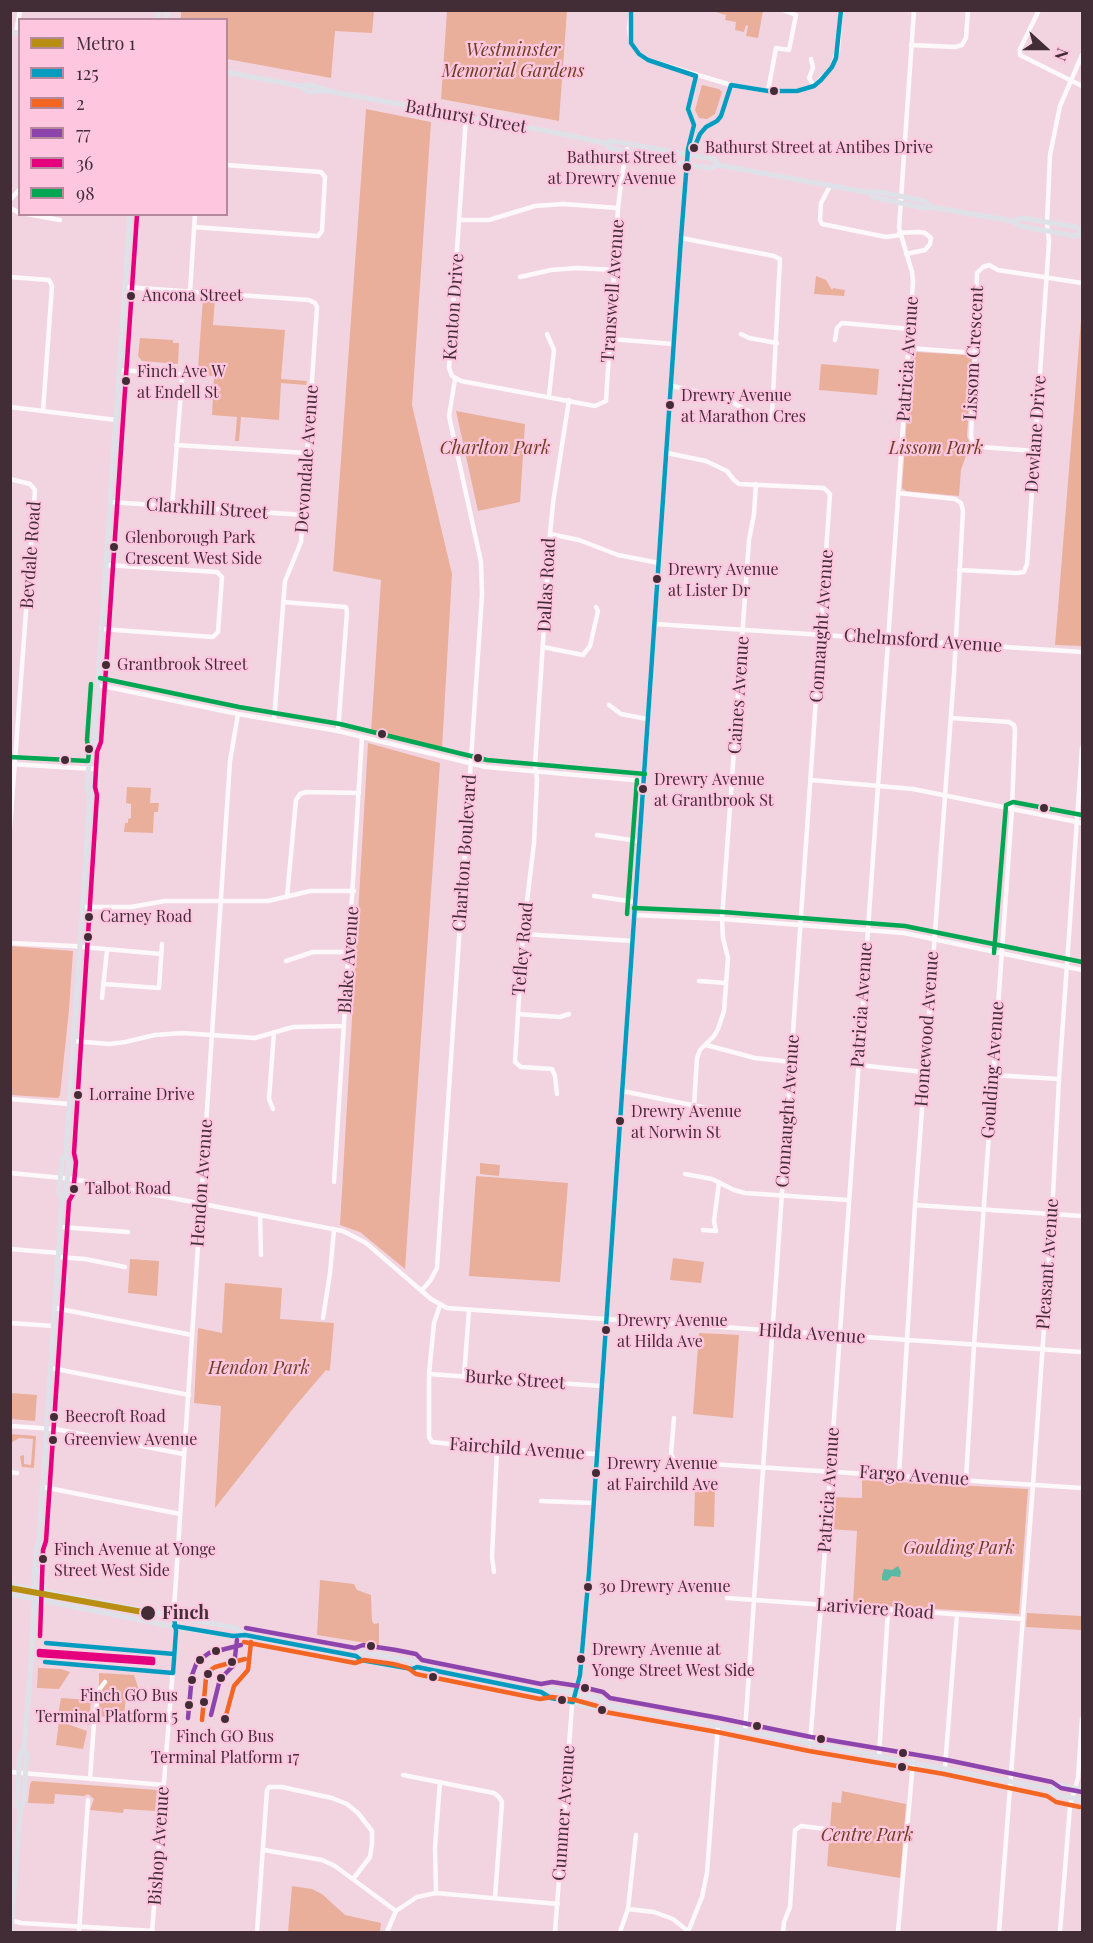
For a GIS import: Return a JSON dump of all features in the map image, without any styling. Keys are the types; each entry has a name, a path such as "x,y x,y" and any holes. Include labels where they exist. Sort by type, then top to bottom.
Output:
{"main road":[{"name":"Bathurst Street","path":"228,72 300,86 316,86 327,91 605,143 612,141 628,143 688,156 714,159 718,165"},
{"name":"Bathurst Street","path":"605,143 610,148 627,152 711,168 718,165 830,186 871,194 873,197 901,204 931,207 1076,236 1083,232"},
{"name":"Bathurst Street","path":"871,194 875,191 901,196 924,201 931,207"},
{"path":"90,795 87,788 88,769 90,750 94,741 130,216"},
{"name":"Bathurst Street","path":"1013,222 1022,218 1076,228 1083,232"},
{"path":"11,1932 20,1810 23,1804 26,1774 27,1755 24,1749 35,1599 36,1549 39,1540 61,1227 62,1199 59,1192 64,1177 62,1159 66,1155 90,795 93,789 97,751 94,741"},
{"path":"10,1585 236,1628 245,1635"},
{"path":"10,1594 234,1636 245,1635 356,1656 363,1652 394,1657 413,1661 417,1667 542,1692 551,1698 596,1708 606,1705 945,1767 1050,1789 1058,1795 1083,1800"},
{"path":"542,1692 552,1689 576,1693 601,1699 606,1705"},
{"path":"20,1810 17,1804 20,1754 24,1749"},
{"path":"1050,1789 1060,1785 1083,1790"}],"street":[{"path":"631,10 631,43 639,54 648,60 731,85 768,91 796,92 814,86 825,76 836,58 841,10"},
{"path":"768,91 776,48 789,50 796,15 783,10"},
{"name":"Patricia Avenue","path":"810,1744 913,282 900,234 914,10"},
{"path":"911,45 955,47 962,45 966,38 968,10"},
{"path":"1039,10 1019,52 1022,56 1083,86"},
{"name":"Dewlane Drive","path":"959,570 1017,573 1024,572 1027,564 1049,241 1047,223 1051,142 1060,106 1083,55"},
{"path":"811,58 813,68 809,78 814,86"},
{"name":"Cummer Avenue","path":"555,1932 566,1776 573,1702 580,1675 594,1503 681,238 688,149 694,125 688,109 696,76"},
{"path":"688,156 700,134 706,127 717,122 721,116 731,85"},
{"name":"Kenton Drive","path":"466,117 449,368 455,379 569,400"},
{"name":"Transwell Avenue","path":"569,400 595,406 606,401 618,208 628,143"},
{"path":"194,227 318,236 322,231 325,177 321,172 228,165"},
{"path":"830,186 821,203 820,220 822,224 886,237 919,232 926,233 931,238 926,250 906,254"},
{"path":"460,220 489,220 535,206 563,204 618,208"},
{"path":"38,216 60,220"},
{"path":"125,287 190,292 195,216"},
{"path":"672,386 725,398 759,418 767,420 771,417 780,259 681,238"},
{"name":"Lissom Crescent","path":"1035,451 981,447 972,441 970,433 977,273 982,267 991,265 998,270 1046,278"},
{"path":"520,277 551,270 577,268 615,270"},
{"path":"10,277 49,280 52,286 42,411"},
{"path":"1046,278 1083,283"},
{"name":"Devondale Avenue","path":"190,292 309,300 317,307 304,515 301,542 285,581 273,720"},
{"path":"835,340 837,328 842,324 910,329"},
{"path":"547,334 554,350 549,396"},
{"path":"741,334 749,338 777,343"},
{"path":"610,339 674,344"},
{"path":"909,348 975,353"},
{"path":"119,370 179,374 182,379 172,507"},
{"name":"Charlton Boulevard","path":"422,1290 437,1268 482,595 481,562 449,416 455,379"},
{"name":"Dallas Road","path":"536,771 552,502 569,400"},
{"path":"10,407 116,420"},
{"path":"176,445 307,453"},
{"path":"667,453 706,460 727,471 740,484 756,484"},
{"name":"Bevdale Road","path":"10,479 30,484 35,490 10,828"},
{"name":"Connaught Avenue","path":"745,1731 830,494 824,488 756,484"},
{"name":"Caines Avenue","path":"694,1106 697,1058 700,1050 718,1029 722,1020 726,983 728,958 723,938 722,919 749,540 756,484"},
{"name":"Homewood Avenue","path":"898,494 954,499 961,503 963,510 951,718 915,1205 899,1475"},
{"name":"Clarkhill Street","path":"110,502 304,515"},
{"path":"550,534 579,540 618,555 659,563"},
{"path":"102,629 213,637 218,632 222,577 217,572 106,565"},
{"path":"283,602 346,607 338,730"},
{"path":"543,647 583,655 590,646 598,611 596,607"},
{"name":"Chelmsford Avenue","path":"655,624 1083,652"},
{"path":"98,685 238,714 338,730 486,767 644,781"},
{"path":"609,705 621,714 647,719"},
{"name":"Hendon Avenue","path":"174,1617 230,760 238,714"},
{"name":"Goulding Avenue","path":"951,718 1009,722 1014,726 1012,809 966,1479"},
{"name":"Blake Avenue","path":"334,1182 362,737"},
{"name":"Pleasant Avenue","path":"999,1932 1033,1485 1067,967 1080,823 1083,748"},
{"path":"13,764 95,770"},
{"name":"Tefley Road","path":"536,771 534,843 523,934 515,1062 520,1067 552,1069 557,1094"},
{"path":"811,780 878,784 944,794 1080,823"},
{"path":"287,897 296,800 300,794 306,792 359,793"},
{"path":"597,835 638,841"},
{"path":"83,907 131,907 165,901 267,901 310,891 354,891"},
{"path":"594,896 635,902"},
{"path":"634,915 868,930 933,939 1083,970"},
{"path":"523,934 633,941"},
{"path":"10,943 161,954"},
{"path":"159,996 162,944"},
{"path":"102,998 107,950"},
{"path":"286,961 313,952 349,952"},
{"path":"699,981 726,983"},
{"path":"104,984 159,988"},
{"path":"518,1014 560,1017 569,1014"},
{"path":"73,1041 109,1044 154,1035 182,1033 255,1038 294,1027 344,1026"},
{"path":"273,1109 269,1099 274,1032"},
{"path":"706,1045 755,1058 791,1062"},
{"path":"858,1065 924,1072"},
{"path":"993,1075 1059,1079"},
{"path":"621,1091 741,1115"},
{"path":"10,1099 69,1104"},
{"path":"10,1173 64,1177 347,1233 366,1243 440,1305 469,1310 464,1377"},
{"path":"685,1174 719,1182 741,1192 848,1200"},
{"path":"703,1230 716,1231 714,1221 719,1182"},
{"path":"915,1205 1083,1216"},
{"path":"260,1215 261,1255"},
{"path":"61,1227 128,1232"},
{"path":"323,1318 334,1230"},
{"path":"10,1249 124,1267"},
{"name":"Fairchild Avenue","path":"440,1305 434,1323 429,1374 429,1437 432,1442 496,1449 597,1454"},
{"path":"55,1308 192,1335"},
{"name":"Hilda Avenue","path":"469,1310 1083,1352"},
{"path":"10,1323 54,1326"},
{"path":"51,1368 189,1395"},
{"name":"Burke Street","path":"429,1374 601,1386"},
{"name":"Fargo Avenue","path":"674,1418 671,1454 674,1460 763,1468 1083,1488"},
{"path":"10,1426 47,1429 183,1454"},
{"path":"494,1572 492,1557 496,1449"},
{"path":"10,1472 17,1473"},
{"path":"43,1487 180,1514"},
{"path":"541,1501 594,1503"},
{"name":"Lariviere Road","path":"727,1599 1023,1620"},
{"path":"879,1756 888,1610"},
{"path":"945,1767 957,1614"},
{"name":"Bishop Avenue","path":"153,1932 176,1631 174,1617"},
{"path":"90,1779 99,1690 105,1682"},
{"path":"1060,1932 1072,1798 1078,1778 1083,1719"},
{"path":"628,1909 654,1911 673,1918 688,1932 702,1897 707,1873 718,1725"},
{"path":"898,1932 913,1762"},
{"path":"10,1772 164,1785"},
{"path":"403,1775 494,1793 499,1797 502,1802 495,1898"},
{"path":"436,1893 435,1847 440,1782"},
{"path":"257,1932 269,1787 282,1787 332,1798 347,1804 358,1813 372,1831 372,1844 370,1857 353,1879"},
{"path":"79,1930 88,1800"},
{"path":"783,1932 790,1907 795,1830 801,1826 826,1829"},
{"path":"620,1932 628,1909 636,1835"},
{"path":"264,1850 322,1860 335,1866 396,1911"},
{"path":"387,1932 396,1911 417,1897 436,1893 558,1904"},
{"path":"11,1921 79,1930 153,1932"}],"green space":[{"path":"181,10 374,10 372,33 335,31 331,78 228,59 228,18 181,18"},
{"name":"Westminster Memorial Gardens","path":"447,11 567,11 559,121 441,99"},
{"path":"712,11 763,11 758,38 746,36 748,26 746,25 744,32 735,30 736,22 725,20 726,15"},
{"path":"702,85 719,89 722,92 715,114 707,119 699,118 695,110"},
{"path":"366,109 431,122 412,405 452,574 442,749 371,732 381,580 333,571"},
{"path":"816,276 826,280 832,290 833,288 845,290 844,296 814,294"},
{"path":"203,298 215,299 213,325 285,330 281,379 307,381 306,385 281,383 279,420 241,417 239,441 235,441 237,417 212,415 214,376 190,374 190,368 198,368"},
{"path":"1082,307 1082,646 1055,645"},
{"path":"140,338 173,340 173,343 179,343 178,364 142,361 138,356"},
{"name":"Lissom Park","path":"912,353 967,355 972,358 967,436 970,444 961,470 959,496 906,491 902,488 911,358"},
{"path":"821,364 879,369 877,395 819,390"},
{"name":"Charlton Park","path":"456,411 525,424 520,502 478,511"},
{"path":"368,743 440,763 405,1269 360,1232 340,1225"},
{"path":"127,787 151,788 150,803 159,803 158,812 154,812 153,833 124,832 125,823 128,823 128,819 131,818 131,804 126,803"},
{"path":"10,946 73,951 69,1010 58,1098 11,1095"},
{"path":"480,1163 500,1165 499,1176 480,1174"},
{"path":"476,1176 568,1183 560,1282 469,1276"},
{"path":"673,1258 704,1262 701,1283 670,1280"},
{"path":"130,1259 159,1261 157,1296 128,1293"},
{"name":"Hendon Park","path":"225,1283 282,1288 280,1319 334,1323 329,1371 326,1370 292,1410 215,1508 221,1406 194,1403 198,1328 222,1333"},
{"path":"699,1333 739,1335 733,1418 693,1414"},
{"path":"11,1393 37,1395 35,1421 11,1419"},
{"path":"11,1434 36,1436 34,1468 22,1467 20,1456 24,1455 24,1464 31,1465 33,1439 19,1438 11,1443"},
{"name":"Goulding Park","path":"862,1480 1028,1489 1019,1614 853,1604 857,1531 830,1529 833,1497 862,1498"},
{"path":"695,1487 715,1488 714,1527 694,1526"},
{"path":"320,1580 354,1584 357,1590 371,1595 372,1621 374,1624 379,1623 379,1645 317,1635"},
{"path":"1027,1613 1082,1616 1082,1630 1026,1627"},
{"path":"38,1668 61,1669 70,1672 59,1689 37,1688"},
{"path":"99,1673 134,1675 138,1687 138,1698 126,1698 124,1716 109,1718 99,1716"},
{"path":"61,1698 91,1700 89,1725 58,1715"},
{"path":"59,1721 87,1731 83,1749 56,1745"},
{"path":"32,1781 157,1790 155,1811 124,1809 123,1813 90,1810 94,1799 88,1794 84,1796 55,1794 54,1804 28,1803"},
{"name":"Centre Park","path":"842,1791 906,1804 900,1878 827,1866 832,1802 841,1803"},
{"path":"292,1886 312,1889 322,1894 345,1915 381,1923 380,1932 288,1932"}],"shaded area":[{"path":"898,1566 901,1572 900,1577 892,1576 887,1581 882,1580 884,1569 892,1570"}],"metro line":[{"name":"1","path":"10,1588 148,1613"}],"transit line":[{"name":"125","path":"174,1626 233,1636 245,1635 356,1656 361,1660 412,1669 417,1667 541,1692 551,1698 573,1702 580,1675 589,1572 681,238 688,149 694,125 688,109 696,76 648,60 639,54 631,43 631,10"},
{"name":"125","path":"694,148 700,134 721,116 731,85 768,91 797,91 814,86 821,80 836,58 841,10"},
{"name":"36","path":"40,1636 43,1550 46,1541 69,1201 73,1194 76,1162 74,1153 97,795 95,787 97,752 101,742 137,216"},
{"name":"98","path":"100,678 239,707 340,724 487,760 645,774"},
{"name":"98","path":"10,757 88,761 87,740 91,684"},
{"name":"98","path":"627,914 637,780"},
{"name":"98","path":"994,953 1006,805 1013,802 1082,815"},
{"name":"98","path":"634,908 723,912 905,926 1082,962"},
{"name":"125","path":"45,1662 173,1673 176,1631 174,1617 176,1617"},
{"name":"77","path":"246,1628 355,1648 363,1645 396,1650 416,1654 422,1660 541,1684 552,1682 578,1686 603,1692 610,1698 811,1737 947,1760 1052,1782 1061,1788 1082,1792"},
{"name":"77","path":"211,1715 220,1679 234,1665 237,1640"},
{"name":"2","path":"244,1642 355,1663 364,1660 393,1664 408,1668 416,1674 540,1699 552,1697 575,1700 597,1706 605,1712 944,1774 1047,1796 1056,1802 1080,1807"},
{"name":"2","path":"225,1719 234,1686 248,1670 251,1642"},
{"name":"125","path":"46,1643 174,1654"},
{"name":"77","path":"188,1718 192,1675 197,1662 209,1653 241,1645"},
{"name":"36","path":"39,1651 153,1659 153,1663 39,1655 39,1651"},
{"name":"2","path":"202,1720 206,1678 209,1671 215,1667 245,1659"}],"place":[{"name":"Bathurst Street at Antibes Drive","path":"694,148"},
{"name":"Bathurst Street at Drewry Avenue","path":"687,167"},
{"name":"Ancona Street","path":"131,296"},
{"name":"Finch Ave W at Endell St","path":"126,381"},
{"name":"Drewry Avenue at Marathon Cres","path":"670,405"},
{"name":"Glenborough Park Crescent West Side","path":"114,547"},
{"name":"Drewry Avenue at Lister Dr","path":"657,579"},
{"name":"Grantbrook Street","path":"106,665"},
{"name":"Drewry Avenue at Grantbrook St","path":"643,789"},
{"name":"Carney Road","path":"89,917"},
{"name":"Lorraine Drive","path":"78,1095"},
{"name":"Drewry Avenue at Norwin St","path":"620,1121"},
{"name":"Talbot Road","path":"74,1189"},
{"name":"Drewry Avenue at Hilda Ave","path":"606,1330"},
{"name":"Beecroft Road","path":"54,1417"},
{"name":"Greenview Avenue","path":"53,1440"},
{"name":"Drewry Avenue at Fairchild Ave","path":"596,1473"},
{"name":"Finch Avenue at Yonge Street West Side","path":"43,1559"},
{"name":"30 Drewry Avenue","path":"588,1587"},
{"name":"Finch","path":"148,1613"},
{"name":"Drewry Avenue at Yonge Street West Side","path":"581,1659"},
{"name":"Finch GO Bus Terminal Platform 5","path":"189,1705"},
{"name":"Finch GO Bus Terminal Platform 17","path":"225,1719"}]}
